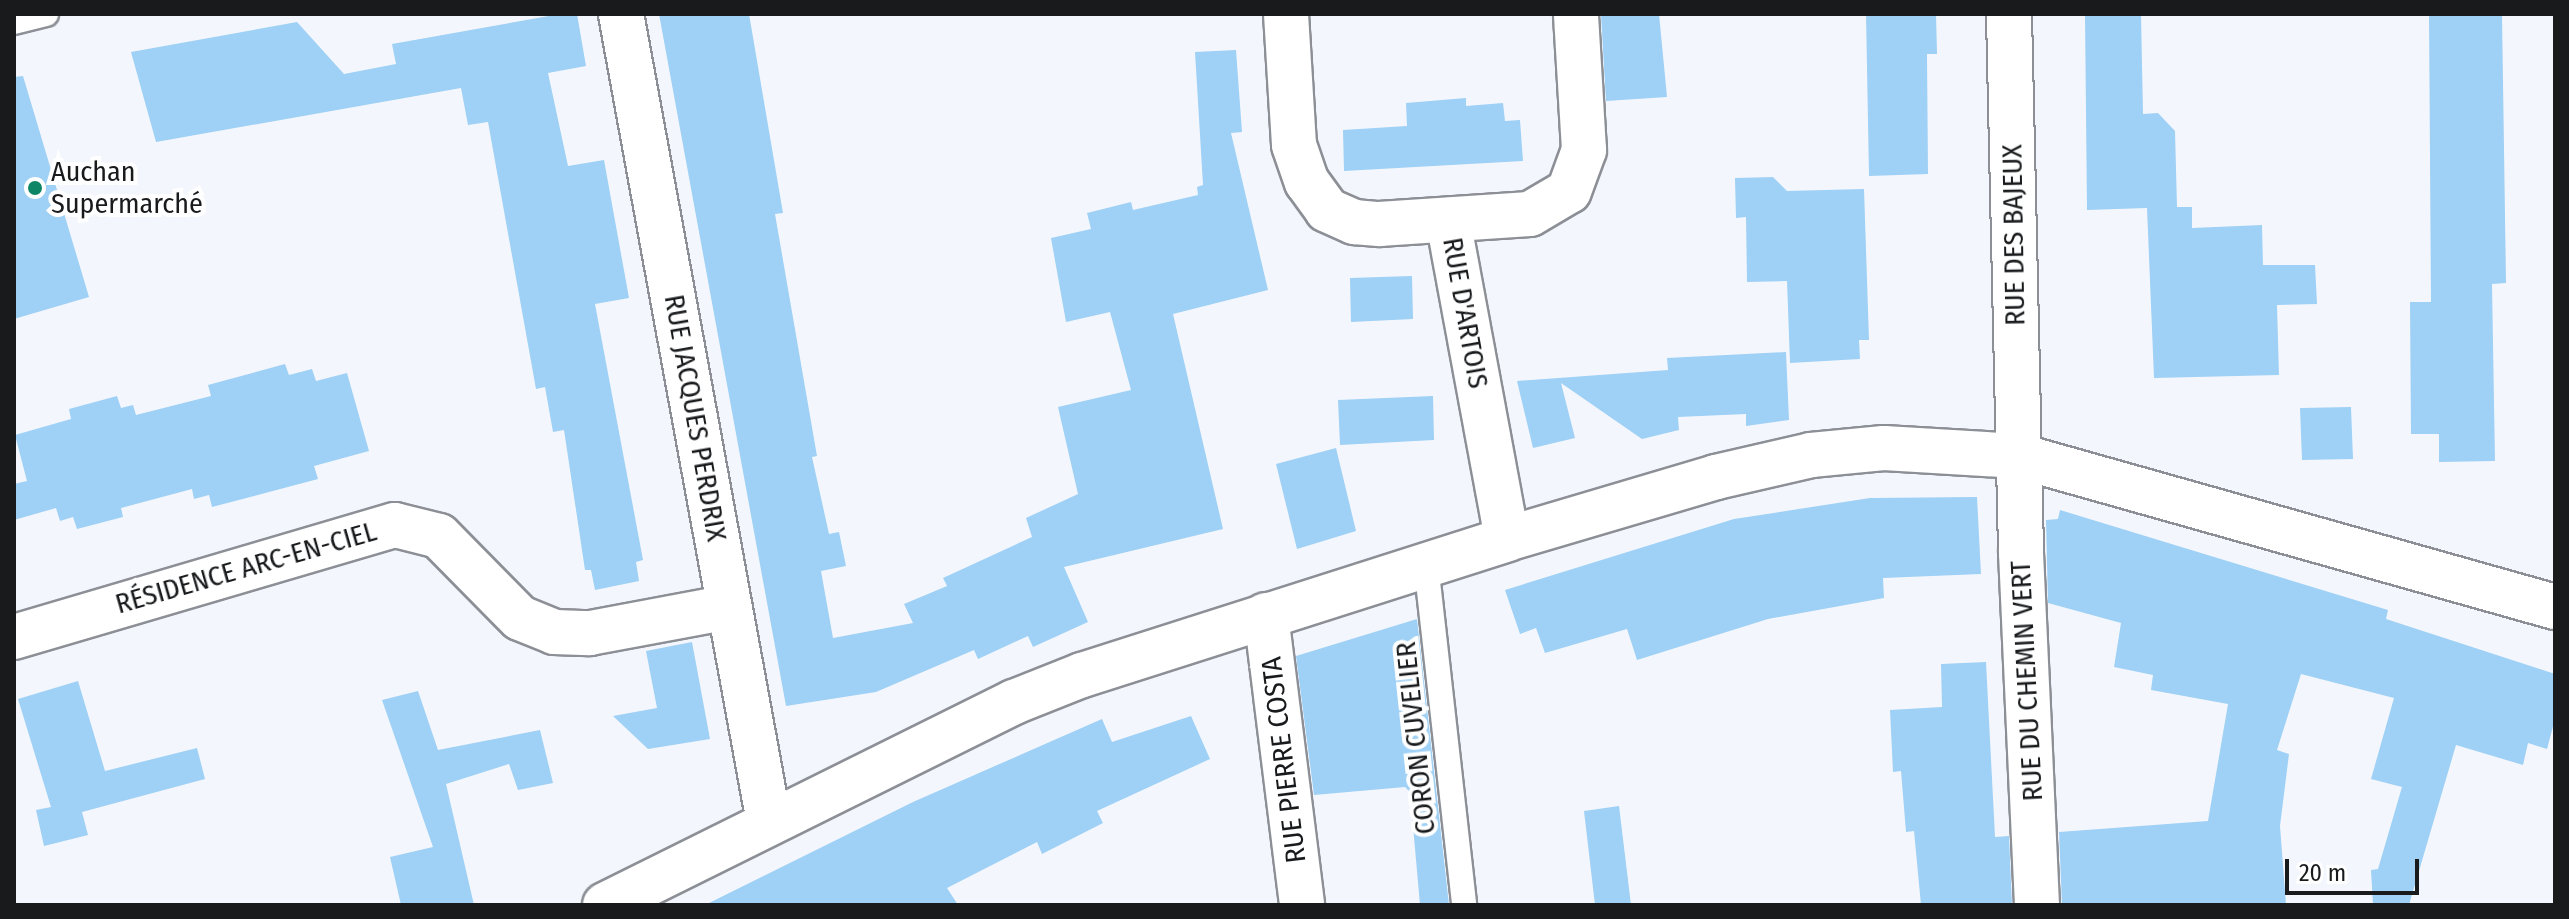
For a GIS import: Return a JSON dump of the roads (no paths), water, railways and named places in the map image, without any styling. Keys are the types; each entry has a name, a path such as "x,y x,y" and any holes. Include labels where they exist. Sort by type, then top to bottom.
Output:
{"street":[{"name":"RUE JACQUES PERDRIX","path":"621,14 769,822"},
{"name":"RUE D'ARTOIS","path":"1286,14 1294,145 1316,199 1354,222 1448,220 1507,539"},
{"path":"1448,220 1530,214 1569,191 1584,150 1576,14"},
{"name":"RUE DES BAJEUX","path":"2009,14 2019,456"},
{"path":"605,905 1014,702 1149,650 1716,477 1811,455 1899,448 2019,456 2555,607"},
{"name":"RUE DU CHEMIN VERT","path":"2019,456 2037,905"},
{"name":"RÉSIDENCE ARC-EN-CIEL","path":"14,637 395,525 439,536 520,618 554,632 590,633 729,607"},
{"name":"RUE PIERRE COSTA","path":"1266,615 1302,905"}],"lane":[{"path":"14,22 46,14"},
{"name":"CORON CUVELIER","path":"1426,564 1464,905"}],"place":[{"name":"Auchan Supermarché","path":"35,188"}]}
